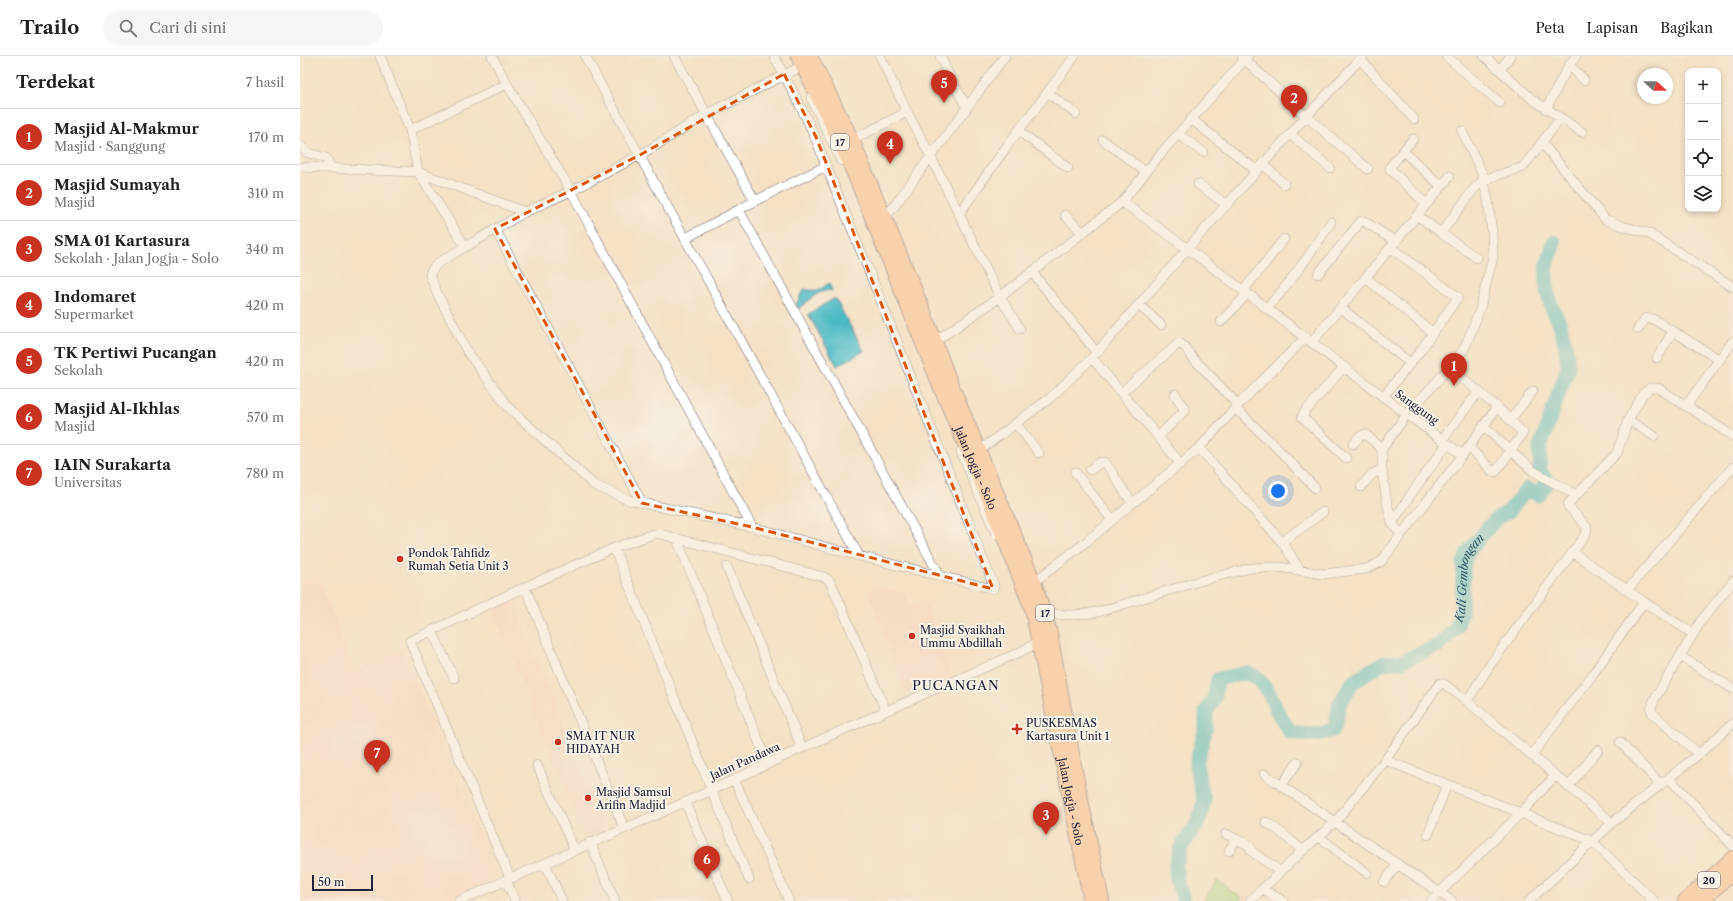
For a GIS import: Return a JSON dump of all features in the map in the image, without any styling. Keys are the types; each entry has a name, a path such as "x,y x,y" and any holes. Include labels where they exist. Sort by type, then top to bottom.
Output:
{"highway":[{"name":"Jalan Jogja - Solo","path":"804,61 852,140 879,219 1028,582 1045,614 1091,901"},
{"name":"Jalan Jogja - Solo","path":"804,61 840,141 879,219"},
{"name":"Jalan Jogja - Solo","path":"930,344 950,382 980,450 1028,582 1032,609 1071,777 1102,901"},
{"name":"20","path":"1685,901 1733,858"},
{"name":"20","path":"1701,901 1733,872"}],"street":[{"path":"380,56 410,130 418,172 466,246"},
{"path":"492,56 571,191 752,527"},
{"path":"585,56 859,556"},
{"path":"674,56 755,201"},
{"path":"774,56 784,74 816,137 826,166 994,586 993,589 859,556 752,527 629,500 594,485 508,407 467,351 430,276 434,266 495,229 525,212 571,191 640,155 707,114 784,74 804,61"},
{"path":"790,56 804,61 919,351 1009,565 1014,574 1028,582 1112,520 1199,448 1237,406 1341,308 1450,176"},
{"path":"880,56 907,112 932,157 958,214 1000,297 1020,329"},
{"path":"940,56 967,108"},
{"path":"879,219 932,157 1005,56"},
{"path":"958,214 1075,56"},
{"path":"1446,56 1500,103"},
{"path":"1484,56 1532,99 1582,132"},
{"path":"1500,70 1510,56"},
{"path":"1546,109 1569,65 1576,56"},
{"path":"930,344 1000,297 1122,202 1178,134 1245,58 1306,116 1368,169"},
{"path":"980,450 1068,383 1095,355 1306,116 1362,58 1414,119"},
{"path":"1569,65 1584,80"},
{"path":"410,130 507,84"},
{"path":"1048,93 1076,114"},
{"path":"852,140 907,112"},
{"path":"1441,233 1474,189 1483,180 1523,167 1560,118"},
{"path":"1191,119 1284,184"},
{"path":"1019,131 1068,168"},
{"path":"1401,536 1392,523 1387,503 1382,470 1382,449 1407,414 1457,359 1464,347 1474,326 1485,291 1493,257 1488,200 1477,161 1462,131"},
{"path":"1178,134 1203,152"},
{"path":"1290,134 1330,168"},
{"path":"1413,139 1390,167 1390,170 1426,204"},
{"path":"1103,140 1146,172"},
{"path":"1542,143 1605,219 1622,226 1648,233 1733,287"},
{"path":"300,145 308,154 326,158 331,168"},
{"path":"1403,151 1441,186"},
{"path":"686,238 755,201 826,166"},
{"path":"300,167 418,172 525,212"},
{"path":"1198,184 1227,205"},
{"name":"Sanggung","path":"1122,202 1188,248 1383,397 1445,442 1466,451 1494,472 1511,451"},
{"path":"738,210 940,576"},
{"path":"1064,215 1083,233"},
{"path":"1418,216 1477,258"},
{"path":"1318,274 1361,221 1364,221 1458,297 1433,333 1383,397"},
{"path":"1267,308 1313,251 1331,222"},
{"path":"495,229 642,503"},
{"path":"1221,322 1284,239"},
{"path":"1032,272 1122,392 1181,464"},
{"path":"1366,278 1433,333"},
{"path":"1139,305 1161,325"},
{"path":"1341,308 1410,363"},
{"path":"1638,329 1642,322 1649,317 1720,360"},
{"path":"1657,358 1673,331"},
{"path":"1686,406 1733,341"},
{"path":"1122,392 1179,343 1185,347 1192,357 1237,406 1315,488"},
{"path":"1450,366 1498,407 1523,433 1511,451"},
{"path":"1344,367 1302,416 1303,419 1346,458"},
{"path":"1467,701 1490,665 1586,534 1587,529 1568,506 1576,495 1617,453 1628,420 1643,394 1652,387 1658,388 1733,436"},
{"path":"1392,523 1479,391"},
{"path":"1510,420 1533,391"},
{"path":"1158,437 1185,411 1185,407 1175,394"},
{"path":"1045,614 1075,615 1098,612 1203,580 1251,568 1273,567 1323,574 1366,569 1381,562 1498,407"},
{"path":"1628,420 1654,436"},
{"path":"1016,424 1039,453"},
{"path":"1484,427 1533,471 1576,495"},
{"path":"1353,444 1359,437 1365,434 1382,449"},
{"path":"1199,448 1282,542 1300,570"},
{"path":"1090,470 1101,462 1105,462 1132,503"},
{"path":"1627,590 1733,467"},
{"path":"1361,487 1372,474 1376,471 1382,470"},
{"path":"1075,472 1112,520"},
{"path":"1282,542 1324,512"},
{"path":"515,901 508,879 410,640 614,548 653,534 660,534 827,578 835,592 886,711"},
{"path":"677,539 768,764"},
{"path":"614,548 749,879"},
{"path":"1572,552 1693,634"},
{"path":"727,567 802,748"},
{"path":"1699,754 1652,711 1654,700 1693,634 1707,613 1733,581"},
{"path":"525,587 624,828"},
{"path":"1531,756 1590,678 1644,602"},
{"path":"432,630 454,678"},
{"name":"Jalan Pandawa","path":"461,901 574,849 685,802 802,748 1020,652 1040,641"},
{"path":"1680,656 1733,689"},
{"path":"1250,901 1303,850 1336,821 1385,760 1440,683 1467,701 1612,823"},
{"path":"1529,901 1612,823 1699,754 1733,723"},
{"path":"1620,742 1661,785"},
{"path":"1568,787 1598,750"},
{"path":"1385,760 1592,841 1654,901"},
{"path":"1282,786 1298,762"},
{"path":"537,765 574,849"},
{"path":"1264,774 1336,821 1452,901"},
{"path":"1431,901 1521,813 1555,776"},
{"path":"1669,778 1733,846"},
{"path":"734,779 789,901"},
{"path":"1428,835 1447,784"},
{"path":"685,802 728,901"},
{"path":"1266,822 1303,850"},
{"path":"1226,834 1250,846 1251,851 1281,872"},
{"path":"1319,837 1367,873"},
{"path":"1229,851 1236,839"},
{"path":"590,842 614,901"},
{"path":"545,863 562,901"},
{"path":"1384,882 1398,864"},
{"path":"1263,889 1283,901"}],"highlighted area":[{"path":"784,74 816,137 993,589 752,527 642,503 495,229 640,155"}],"shaded area":[{"path":"317,574 355,670 402,649 498,877 446,901 300,901 300,580"},
{"path":"883,587 904,593 910,605 924,600 951,674 906,695 868,592"},
{"name":"SMA IT NUR HIDAYAH","path":"512,598 606,829 584,838 493,609"}],"green space":[{"path":"1217,880 1243,899 1241,901 1203,901"}],"water":[{"path":"829,283 832,291 818,294 798,309 796,305 805,289 818,290"},
{"path":"835,298 864,351 837,366 808,314"}],"waterway":[{"name":"Kali Gembongan","path":"1184,901 1177,881 1176,865 1181,847 1199,821 1204,800 1197,770 1197,760 1206,728 1206,712 1214,699 1218,679 1246,673 1258,678 1269,693 1277,711 1290,732 1312,734 1333,730 1336,723 1339,705 1352,683 1384,663 1401,662 1439,645 1456,628 1461,614 1464,562 1468,552 1494,521 1510,510 1527,489 1539,495 1547,481 1540,471 1540,447 1568,367 1566,349 1560,324 1552,308 1547,292 1546,269 1554,242"}],"place":[{"name":"TK Pertiwi Pucangan","path":"944,103"},
{"name":"Masjid Sumayah","path":"1294,118"},
{"name":"Indomaret","path":"890,164"},
{"name":"Masjid Al-Makmur","path":"1454,386"},
{"name":"Pondok Tahfidz Rumah Setia Unit 3","path":"400,559"},
{"name":"Masjid Syaikhah Ummu Abdillah","path":"912,636"},
{"name":"PUSKESMAS Kartasura Unit 1","path":"1017,729"},
{"name":"SMA IT NUR HIDAYAH","path":"558,742"},
{"name":"IAIN Surakarta","path":"377,773"},
{"name":"Masjid Samsul Arifin Madjid","path":"588,798"},
{"name":"SMA 01 Kartasura","path":"1046,835"},
{"name":"Masjid Al-Ikhlas","path":"707,879"}],"district":[{"name":"PUCANGAN","path":"956,685"}]}
